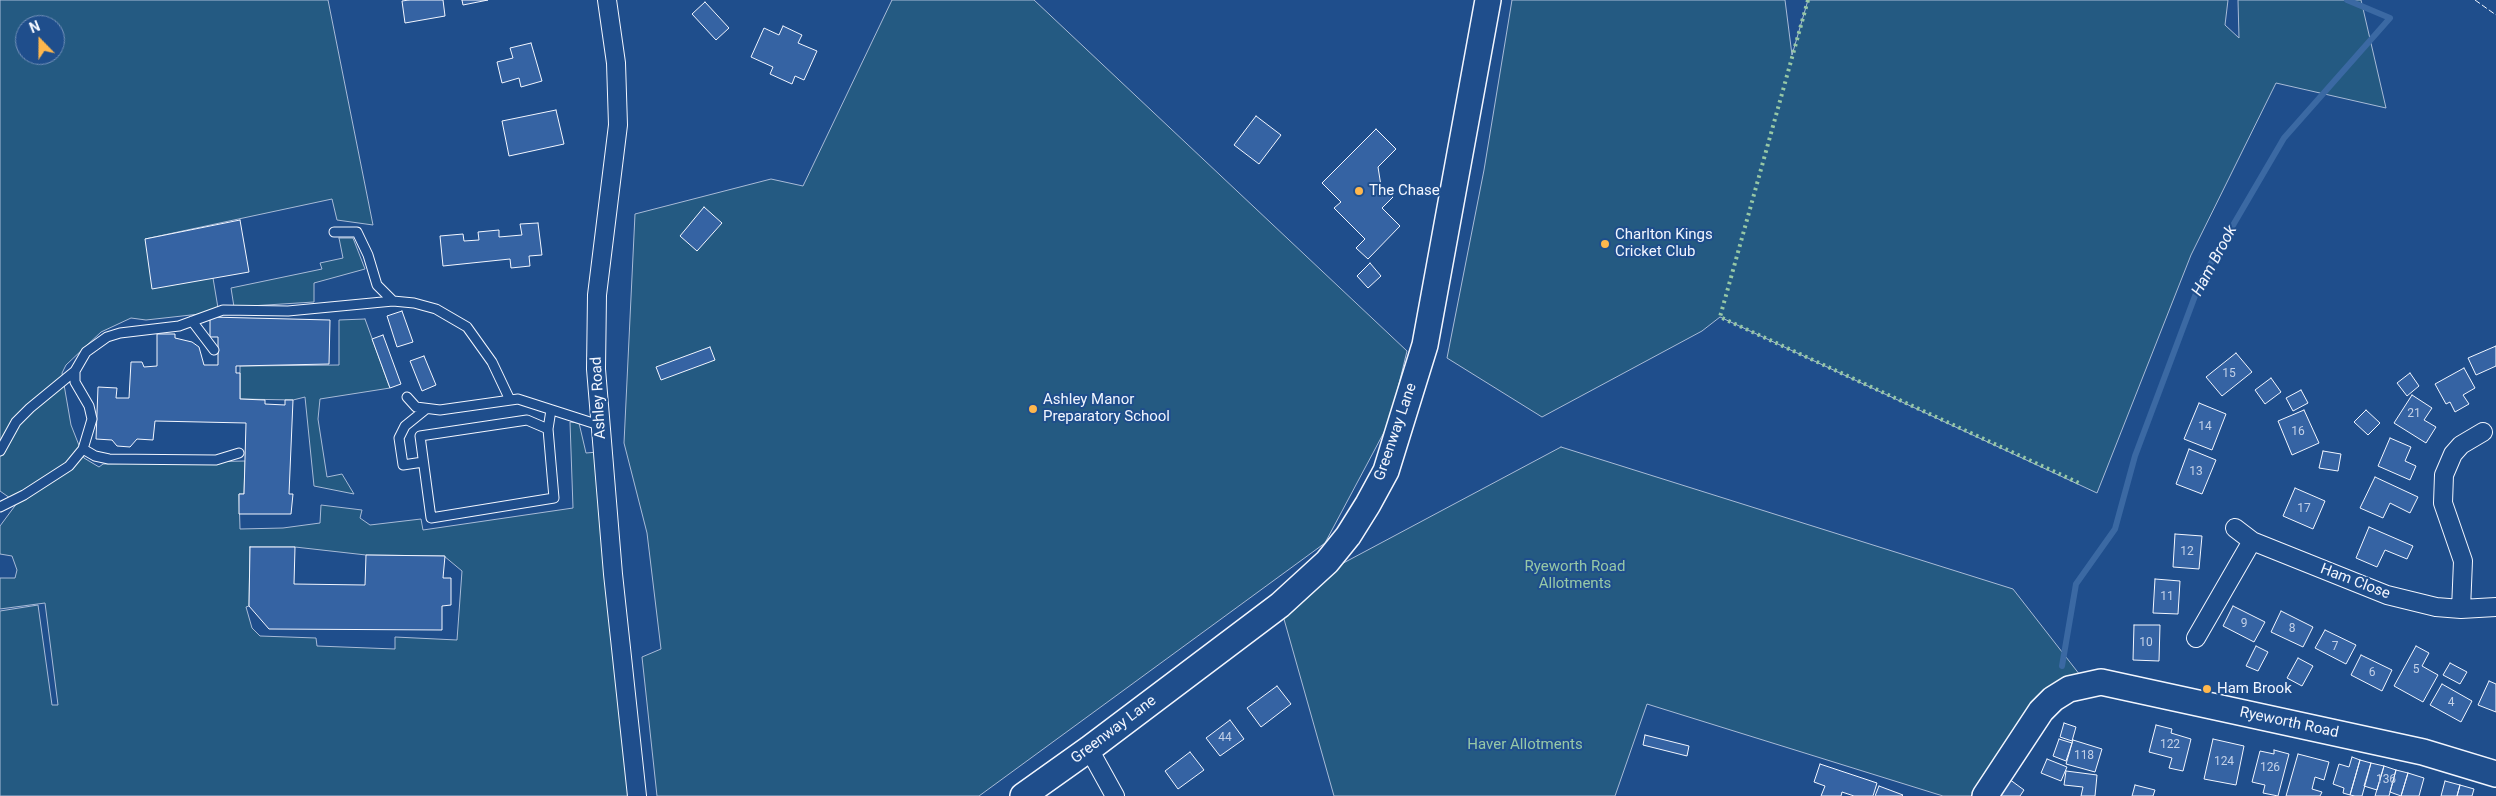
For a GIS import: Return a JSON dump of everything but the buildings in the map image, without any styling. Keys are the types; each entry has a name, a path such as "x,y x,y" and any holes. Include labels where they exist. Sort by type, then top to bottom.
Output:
{"street":[{"name":"Ashley Road","path":"606,0 616,63 618,125 598,295 596,369 599,425 637,796"},
{"name":"Greenway Lane","path":"1023,796 1089,749 1280,605 1327,562 1348,536 1368,504 1386,471 1425,345 1488,0"},
{"path":"2461,609 2463,561 2443,503 2444,476 2454,454 2462,445 2482,432"},
{"name":"Ham Close","path":"2235,528 2252,542 2387,596 2428,606 2461,609 2496,607"},
{"path":"2196,638 2252,542"},
{"name":"Ryeworth Road","path":"1985,796 2041,711 2052,699 2069,689 2101,682 2424,752 2496,774"},
{"path":"1089,749 1115,796"}],"lane":[{"path":"334,232 357,232 368,255 377,285 393,301"},
{"path":"0,451 16,422 75,371 86,352 107,337 120,333 179,326 223,310 288,311 393,301 414,303 436,309 467,328 492,362 510,400"},
{"path":"192,321 214,350"},
{"path":"0,506 24,495 69,466 83,449 92,420 89,406 75,382 75,371"},
{"path":"407,398 416,407 426,409 455,409 518,399 599,425"},
{"path":"423,462 403,465 400,438 405,426 426,409"},
{"path":"548,429 527,420 420,436 431,518 554,498 548,429 551,410"},
{"path":"83,449 95,456 109,459 216,460 239,453"}],"green space":[{"path":"0,0 328,0 373,225 337,220 332,199 145,239 213,278 218,308 200,314 146,320 131,318 101,332 66,365 62,373 71,425 84,458 99,467 103,464 245,461 244,494 239,494 240,529 283,528 320,523 321,505 362,510 360,518 370,525 421,519 423,530 573,508 570,422 579,423 586,453 598,452 634,796 0,796 0,611 38,605 52,705 58,705 45,603 0,609 0,578 15,578 17,570 12,556 0,554 0,526 17,503 0,491","holes":["250,547 295,547 366,555 444,556 462,571 457,640 395,637 395,649 317,646 316,638 260,636 252,628 246,607 249,606"]},
{"path":"892,0 1034,0 1407,351 1390,421 1325,543 979,796 657,796 642,657 661,649 647,533 624,443 635,214 771,179 803,186"},
{"path":"1512,0 1785,0 1792,55 1808,0 2228,0 2225,25 2239,38 2238,0 2361,0 2386,108 2276,83 2191,255 2097,493 1720,317 1702,331 1542,417 1447,358 1484,170"},
{"path":"339,238 353,238 365,269 314,283 314,302 234,307 231,288 322,269 320,263 343,258"},
{"path":"365,319 390,388 320,399 318,419 327,477 342,474 354,494 314,486 305,397 293,400 240,399 240,366 339,365 339,320"},
{"name":"Ryeworth Road Allotments","path":"1561,447 2013,589 2087,684 2069,689 1985,796 1943,796 1647,704 1615,796 1334,796 1280,605 1304,584"}],"waterway":[{"name":"Ham Brook","path":"2062,666 2076,584 2115,529 2135,456 2201,280 2284,138 2390,18 2347,0"}],"hedge":[{"path":"1808,0 1720,317 2081,484"}],"fence":[{"path":"2475,0 2496,15"}],"place":[{"name":"The Chase","path":"1359,191"},
{"name":"Charlton Kings Cricket Club","path":"1605,244"},
{"name":"Ashley Manor Preparatory School","path":"1033,409"},
{"name":"Ham Brook","path":"2207,689"}],"park label":[{"name":"Haver Allotments","path":"1525,745"}]}
